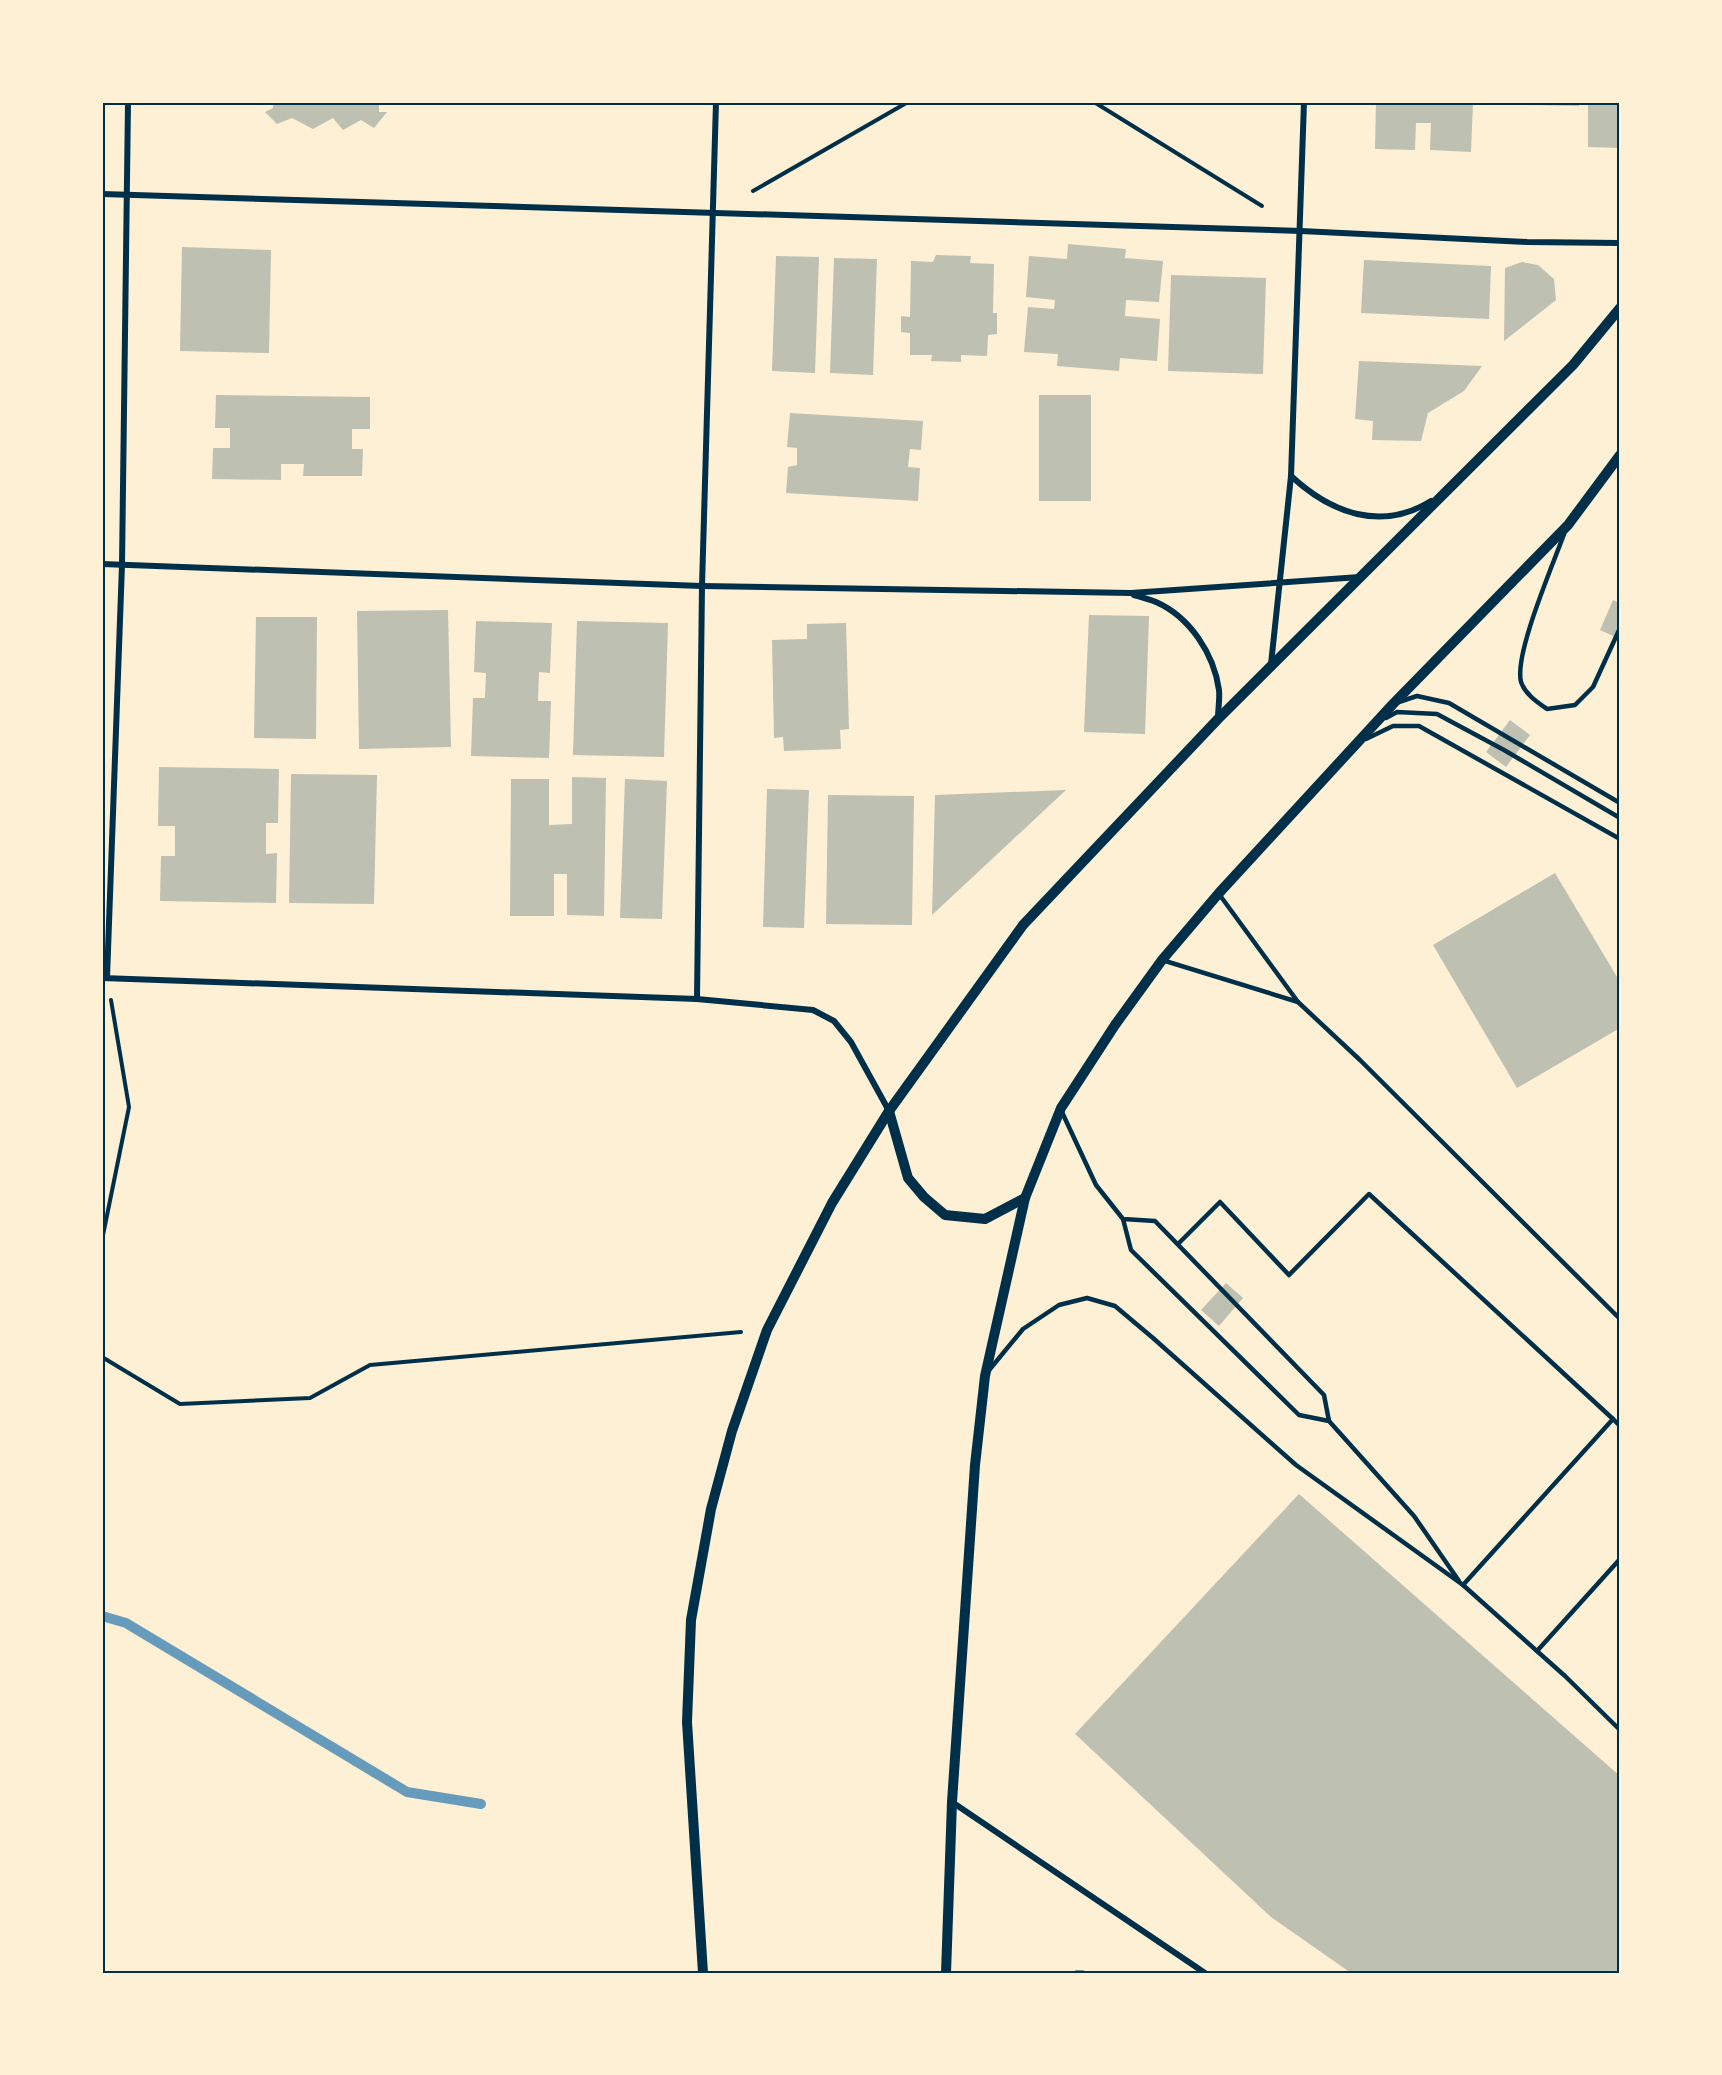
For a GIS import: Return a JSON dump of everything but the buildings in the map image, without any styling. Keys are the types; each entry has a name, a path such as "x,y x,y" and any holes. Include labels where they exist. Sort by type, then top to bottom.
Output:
{"street":[{"path":"128,102 122,565 104,978 697,999 813,1010 834,1021 851,1042 889,1111 908,1178 924,1197 945,1215 985,1220 1024,1197"},
{"path":"697,999 702,586 716,102"},
{"path":"1271,666 1291,476 1304,102"},
{"path":"102,194 1300,231 1527,242 1620,243"},
{"path":"703,1973 687,1722 691,1620 711,1509 732,1431 767,1330 832,1203 889,1111 1023,925 1218,719 1573,365 1620,308"},
{"path":"946,1973 952,1803 975,1465 985,1376 1024,1197 1061,1108 1115,1025 1162,960 1219,893 1393,704 1568,525 1620,455"},
{"path":"1291,476 1310,494 1331,506 1354,514 1370,516 1402,513 1426,504 1447,491"},
{"path":"102,564 702,586 1131,593 1361,577"},
{"path":"1131,593 1158,602 1181,618 1200,639 1213,664 1219,691 1218,719"},
{"path":"952,1803 1205,1973"},
{"path":"1076,1973 1083,1973"}],"lane":[{"path":"1568,525 1524,645 1520,670 1522,684 1533,700 1547,709 1575,705 1593,687 1620,628"},
{"path":"1393,704 1417,696 1449,703 1620,803"},
{"path":"1378,721 1398,712 1437,714 1504,750 1620,818"},
{"path":"1358,742 1393,726 1419,726 1620,839"},
{"path":"1219,893 1298,1002 1360,1060 1620,1319"},
{"path":"1162,960 1298,1002"},
{"path":"1061,1108 1096,1185 1123,1219 1131,1250 1299,1415 1329,1421"},
{"path":"1178,1244 1220,1202 1289,1275 1369,1194 1620,1426"},
{"path":"1123,1219 1155,1221 1324,1395 1329,1421 1414,1516 1463,1586"},
{"path":"985,1376 1023,1329 1059,1305 1087,1298 1115,1306 1296,1465 1463,1586 1537,1651 1620,1730"},
{"path":"1463,1586 1613,1419"},
{"path":"1537,1651 1620,1559"}],"path":[{"path":"714,213 908,102"},
{"path":"1094,102 1300,231"},
{"path":"102,1240 129,1107 104,978"},
{"path":"102,1357 180,1404 310,1398 370,1365 767,1330"}],"waterway":[{"path":"102,1616 126,1623 407,1792 481,1804"}]}
